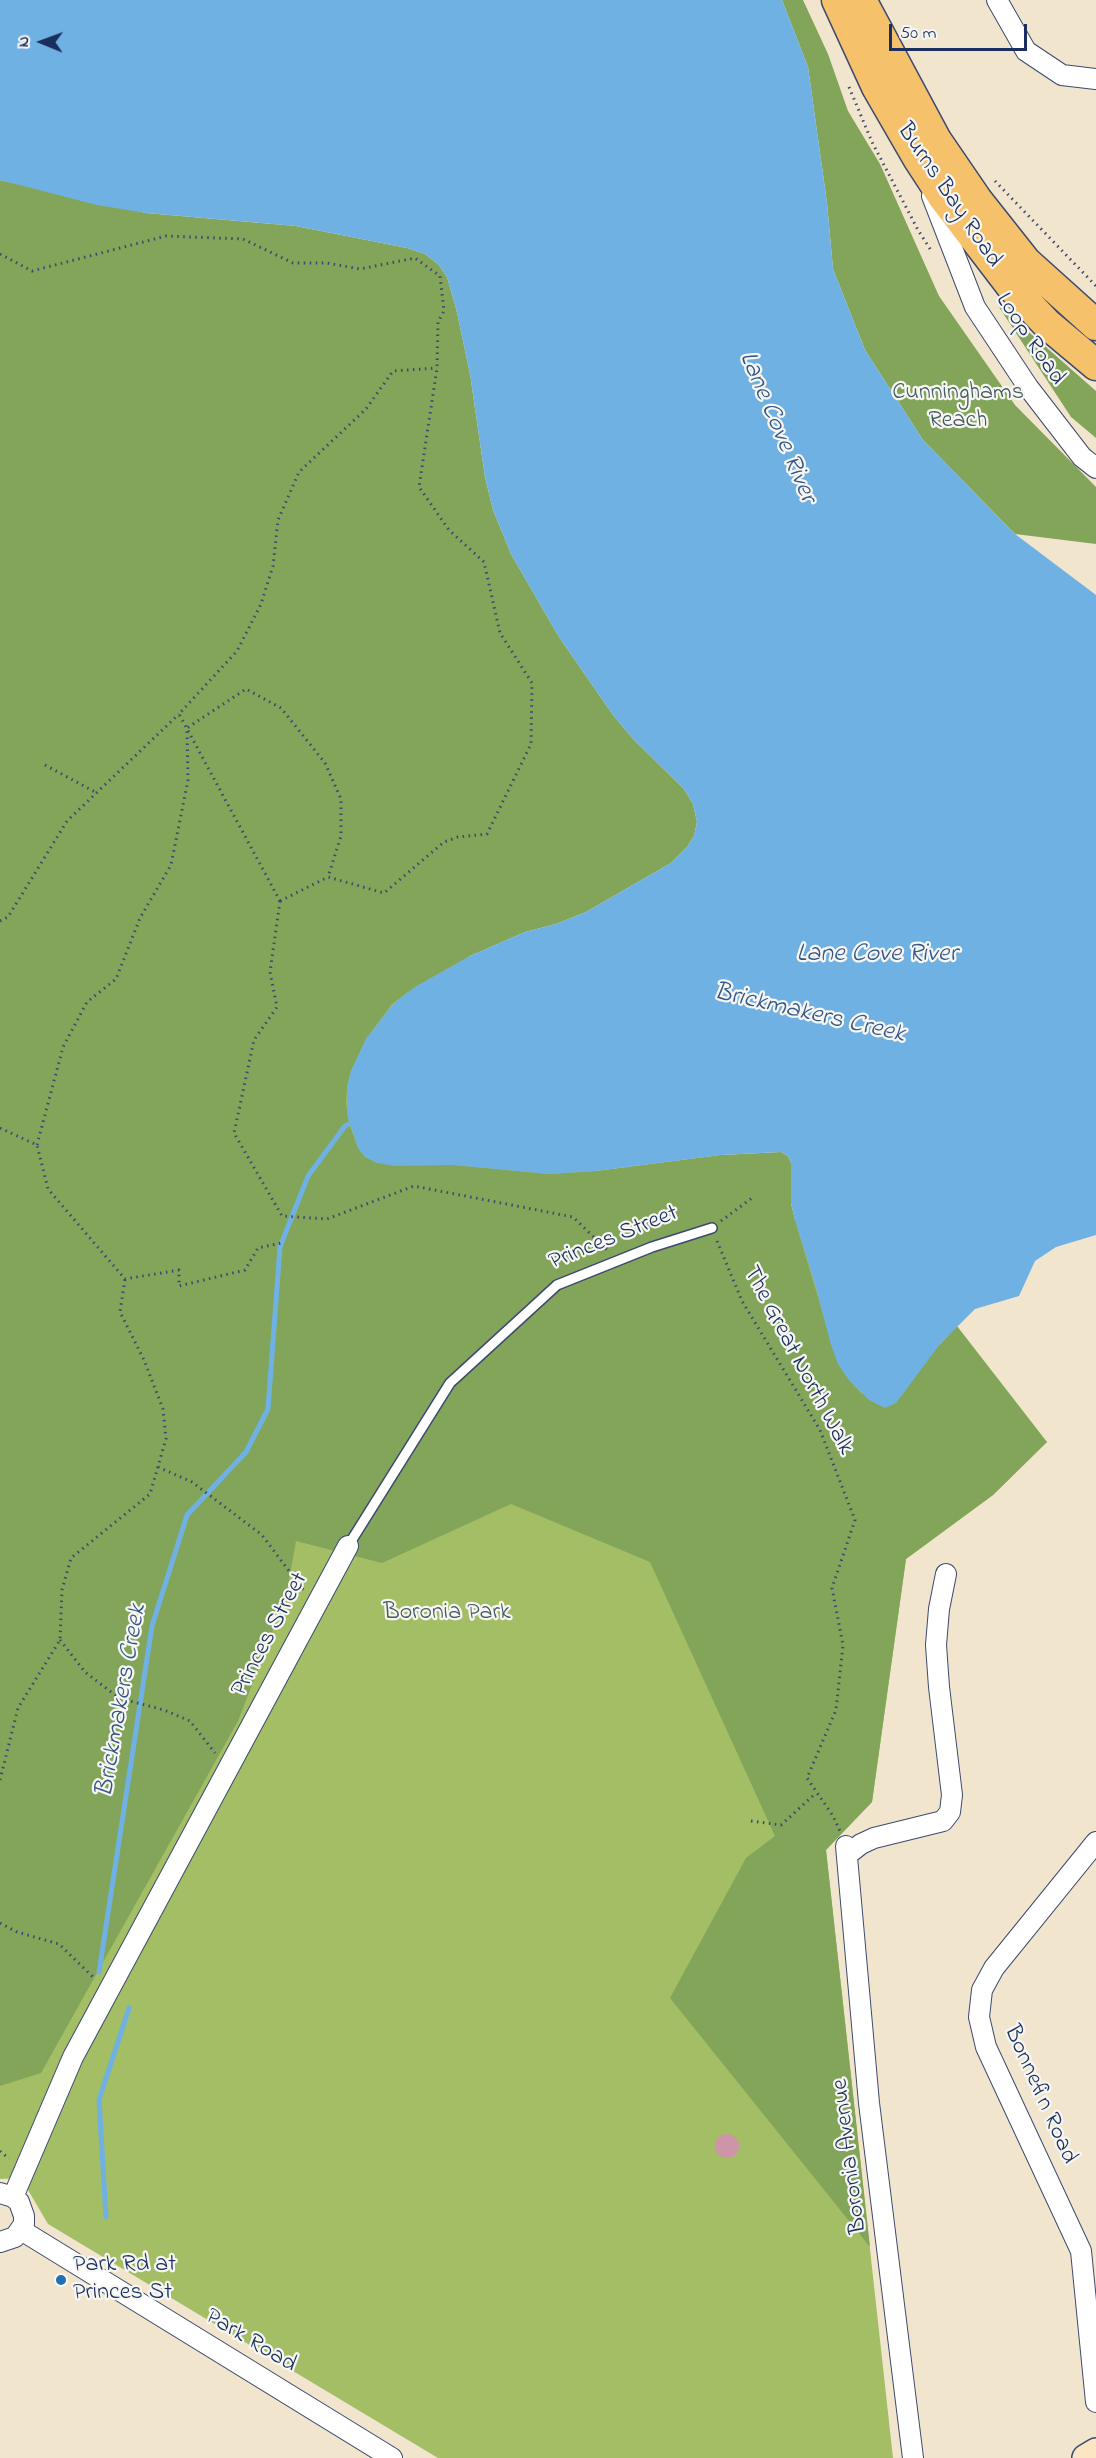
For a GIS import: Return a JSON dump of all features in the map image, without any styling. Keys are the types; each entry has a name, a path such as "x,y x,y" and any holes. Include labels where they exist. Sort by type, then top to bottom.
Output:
{"main road":[{"name":"Burns Bay Road","path":"837,0 877,87 918,158 968,230 1012,287 1047,324 1096,365"},
{"name":"Burns Bay Road","path":"861,0 936,140 977,200 1026,262 1096,325"},
{"path":"1086,2458 1096,2452"}],"street":[{"path":"997,0 1026,51 1062,75 1096,79"},
{"name":"Loop Road","path":"918,158 975,307 1028,387 1082,457 1096,468"},
{"name":"Princes Street","path":"7,2195 73,2057 348,1546"},
{"path":"846,1850 874,1838 943,1821 950,1812 952,1795 936,1645 939,1609 946,1574"},
{"name":"Bonnefin Road","path":"1096,1842 994,1968 982,1990 979,2017 986,2047 1081,2251 1096,2402"},
{"name":"Boronia Avenue","path":"846,1850 869,2103 913,2458"},
{"path":"0,2242 8,2241 21,2230 24,2224 23,2209 7,2195"},
{"name":"Park Road","path":"21,2230 392,2458"}],"lane":[{"name":"Princes Street","path":"348,1546 450,1383 557,1285 616,1260 712,1228"}],"path":[{"path":"848,83 872,142 918,230 936,259"},
{"path":"988,173 1096,286"},
{"path":"0,254 32,271 166,236 243,239 293,263 327,263 360,269 415,258 440,276 444,311 438,322 437,368 419,487 449,530 484,562 500,633 532,683 531,744 487,834 459,837 444,842 384,893 328,877 280,901"},
{"path":"0,921 8,917 67,821 179,714 237,651 261,604 273,566 278,520 298,472 366,409 393,371 437,368"},
{"path":"186,728 246,689 281,708 325,763 341,800 341,836 328,877"},
{"path":"179,714 280,901 270,972 277,1007 254,1040 234,1133 282,1216 327,1219 414,1186 573,1217 616,1260"},
{"path":"0,1780 18,1708 60,1640 62,1590 70,1558 150,1494 166,1439 163,1409 144,1360 120,1312 125,1279 48,1190 37,1145 63,1047 87,1002 116,979 140,918 171,865 188,780 186,728"},
{"path":"45,765 97,793"},
{"path":"0,1128 37,1145"},
{"path":"712,1228 752,1198"},
{"name":"The Great North Walk","path":"712,1228 742,1301 819,1430 855,1520 832,1588 843,1645 836,1710 807,1778 833,1816 846,1850"},
{"path":"125,1279 180,1270 179,1286 245,1270 258,1248 281,1243"},
{"path":"158,1467 192,1482 262,1535 316,1606"},
{"path":"60,1640 85,1672 119,1698 165,1710 190,1720 228,1769"},
{"path":"751,1821 781,1825 816,1793"},
{"path":"0,1923 16,1932 59,1944 109,1992"}],"green space":[{"name":"Cunninghams Reach","path":"782,0 803,0 828,54 848,111 880,164 939,296 1015,405 1096,487 1096,544 1015,534 923,440 865,350 833,269 827,203 808,67"},
{"name":"Boronia Park","path":"0,180 596,1171 721,1155 940,1344 1047,1442 993,1495 906,1559 872,1802 826,1850 893,2458 438,2458 48,2224 21,2178 0,2179"},
{"name":"Boronia Park","path":"0,180 146,213 296,226 407,248 425,254 439,265 447,277 456,308 470,374 485,477 493,510 511,554 559,637 613,715 634,740 684,789 693,804 697,822 694,836 687,847 671,863 586,912 556,924 525,932 470,956 415,987 392,1004 366,1039 351,1071 347,1087 346,1103 349,1123 358,1148 365,1157 377,1163 454,1165 550,1174 596,1171 721,1155 781,1152 788,1156 791,1163 791,1203 795,1220 838,1364 849,1380 862,1394 940,1344 957,1326 1047,1442 993,1495 906,1559 872,1802 826,1850 870,2247 670,1998 746,1858 775,1836 650,1562 511,1504 382,1563 296,1541 286,1597 238,1721 41,2073 0,2086"},
{"path":"997,304 1096,391 1096,438 1071,417"}],"water":[{"name":"Lane Cove River","path":"0,0 782,0 808,67 827,203 833,269 865,350 923,440 1015,534 1096,595 1096,1235 1056,1247 1035,1261 1019,1296 975,1309 940,1344 896,1403 885,1408 869,1400 849,1380 838,1364 791,1203 791,1163 788,1156 781,1152 721,1155 596,1171 549,1174 454,1165 395,1166 377,1163 365,1157 358,1148 347,1114 347,1087 351,1071 366,1039 393,1004 415,987 470,956 525,932 556,924 586,912 671,863 687,847 694,836 697,822 693,804 684,789 634,740 613,715 559,637 511,554 493,510 485,477 470,374 456,308 447,277 439,265 425,254 407,248 296,226 146,213 97,205 0,180"}],"building":[{"path":"727,2134 735,2138 739,2146 735,2154 727,2158 719,2154 715,2146 719,2138"}],"waterway":[{"name":"Brickmakers Creek","path":"99,1972 152,1626 187,1515 246,1452 268,1409 280,1247 308,1176 345,1126 355,1121"},
{"name":"Brickmakers Creek","path":"106,2217 99,2100 129,2008"}],"place":[{"name":"Park Rd at Princes St","path":"61,2280"}]}
